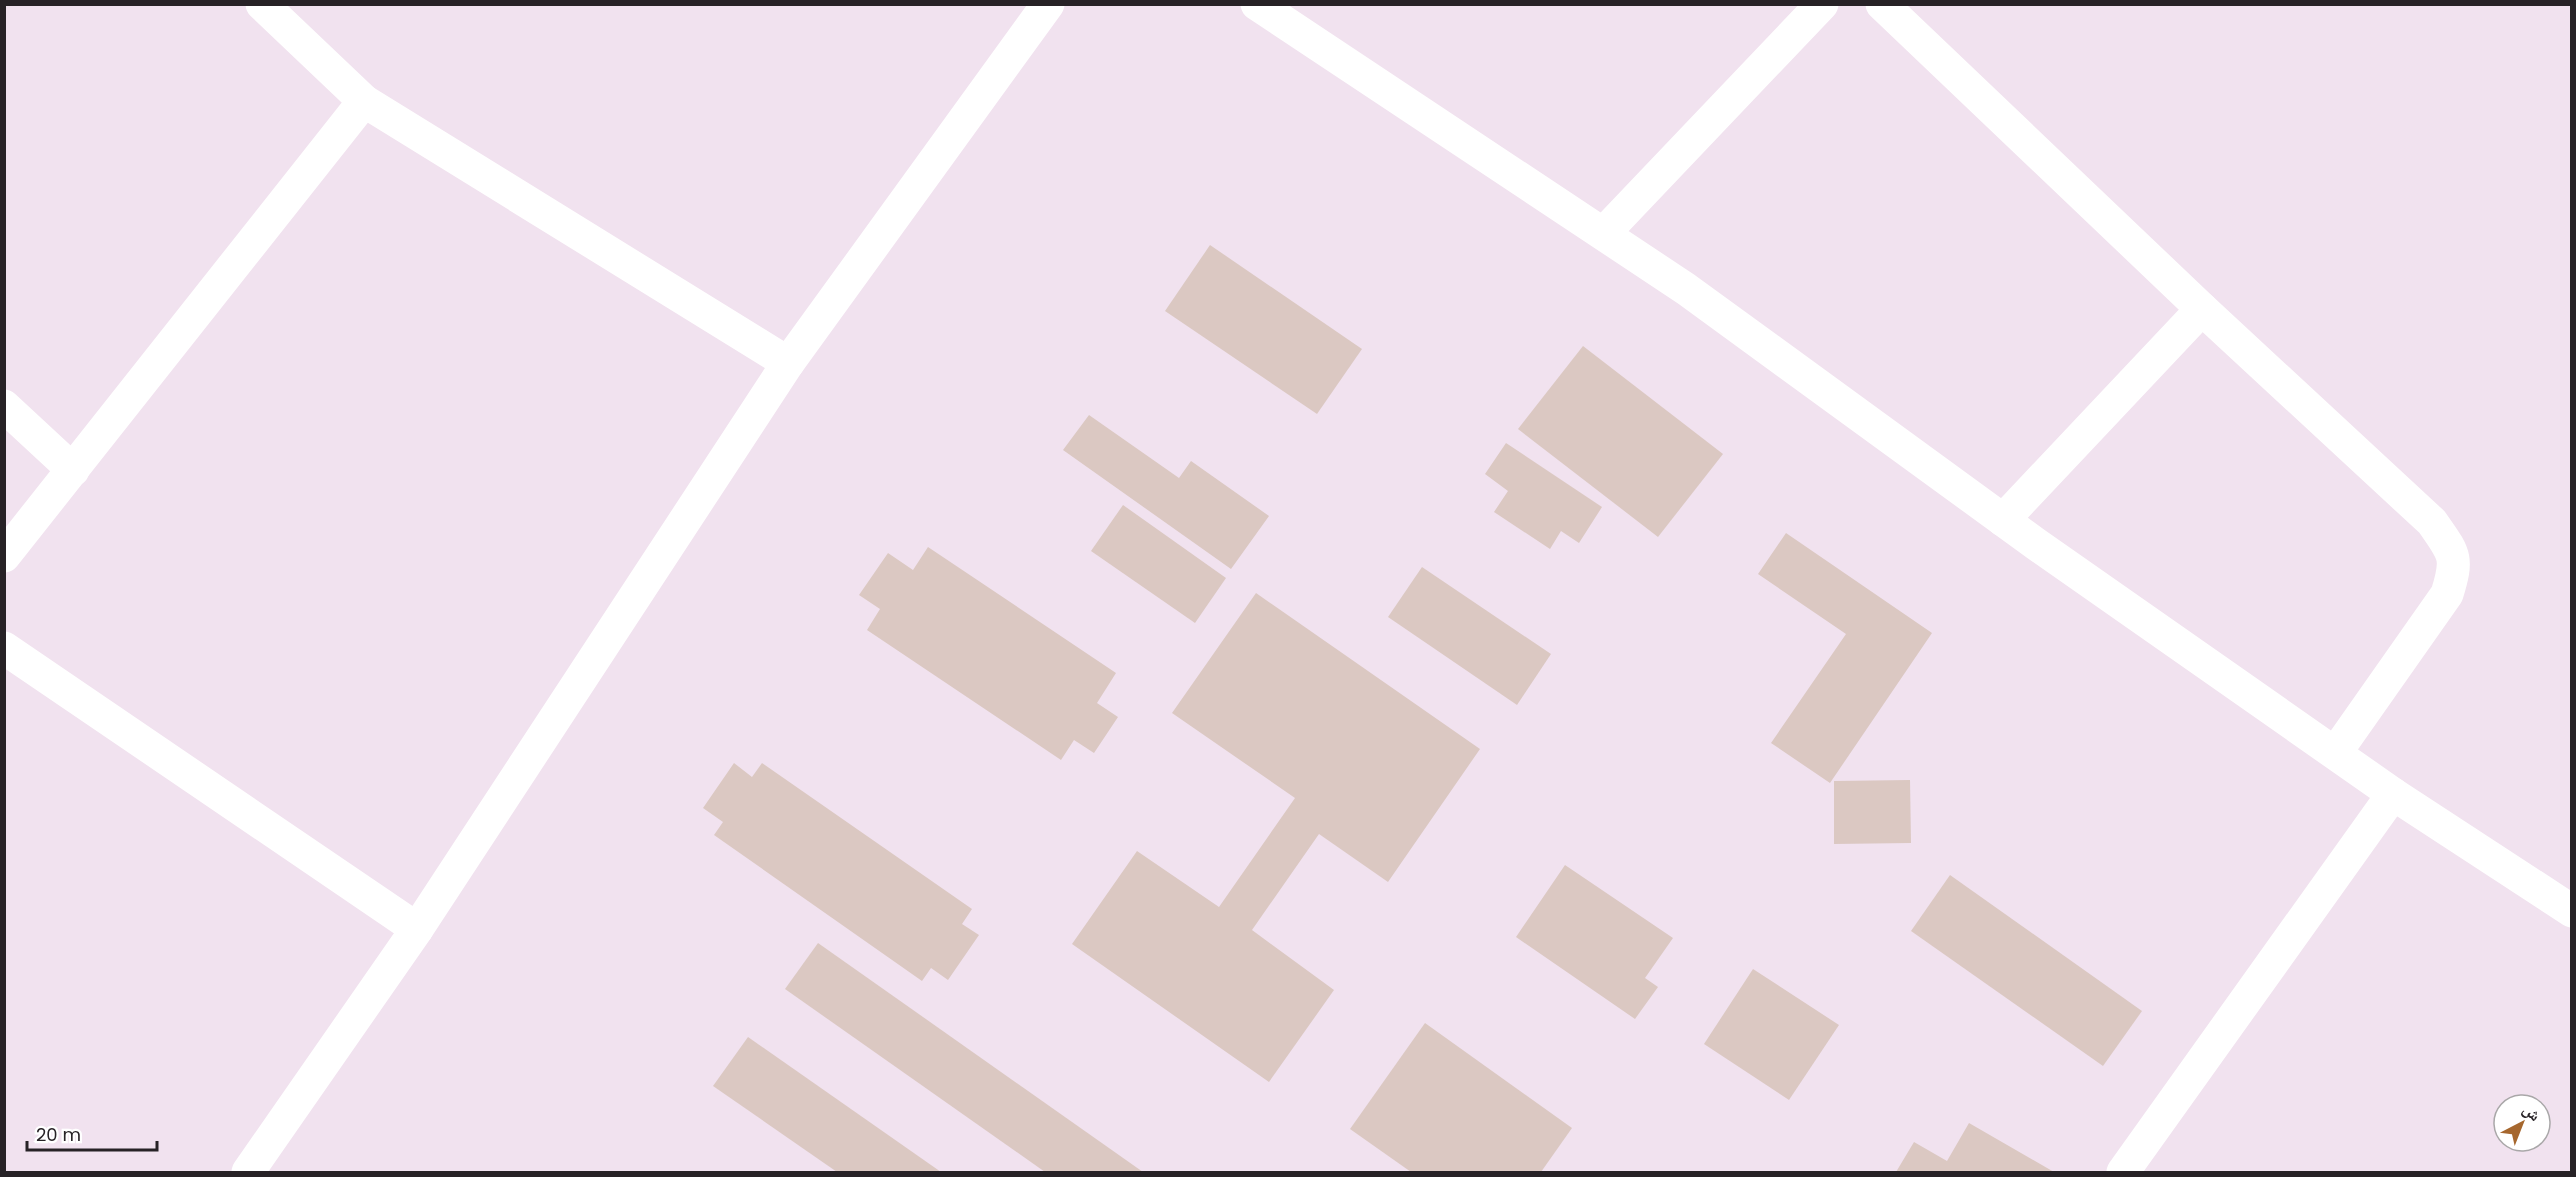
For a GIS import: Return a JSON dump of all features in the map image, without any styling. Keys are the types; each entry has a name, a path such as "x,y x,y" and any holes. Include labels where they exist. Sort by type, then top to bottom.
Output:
{"street":[{"path":"262,4 364,101 788,363"},
{"path":"248,1173 417,929 788,363 1048,4"},
{"path":"1257,4 1686,289 2003,520 2336,752 2392,794 2571,911"},
{"path":"1604,233 1822,4"},
{"path":"1882,4 2202,309 2433,522 2449,546 2455,567 2447,594 2336,752"},
{"path":"4,556 364,101"},
{"path":"2003,520 2202,309"},
{"path":"4,406 73,470"},
{"path":"4,648 417,929"},
{"path":"2123,1173 2392,794"}],"building":[{"path":"1210,245 1362,349 1317,414 1165,311"},
{"path":"1583,346 1723,454 1658,537 1518,429"},
{"path":"1089,415 1179,478 1191,461 1269,516 1231,569 1063,450"},
{"path":"1506,443 1602,507 1579,543 1561,531 1550,549 1494,512 1508,491 1485,474"},
{"path":"1123,505 1226,578 1195,623 1091,551"},
{"path":"1786,533 1932,633 1830,783 1771,743 1846,634 1758,574"},
{"path":"928,547 1116,673 1097,703 1118,717 1094,753 1074,740 1061,760 867,630 880,609 859,595 888,553 913,570"},
{"path":"1422,567 1551,654 1517,705 1388,617"},
{"path":"1256,593 1480,749 1388,882 1319,834 1252,930 1334,990 1269,1082 1072,944 1137,851 1219,907 1295,798 1172,713"},
{"path":"734,763 752,777 762,763 972,909 962,924 979,935 948,980 931,968 922,981 714,835 723,822 703,808"},
{"path":"1910,780 1911,843 1834,844 1834,781"},
{"path":"1565,865 1673,938 1645,978 1658,987 1635,1019 1516,937"},
{"path":"1950,875 2142,1011 2103,1066 1911,931"},
{"path":"818,943 1143,1172 1045,1172 785,989"},
{"path":"1753,969 1839,1025 1789,1100 1704,1044"},
{"path":"1425,1023 1572,1128 1541,1172 1411,1172 1350,1129"},
{"path":"748,1037 941,1172 837,1172 713,1086"},
{"path":"1969,1123 2054,1172 1896,1172 1914,1142 1947,1161"}]}
